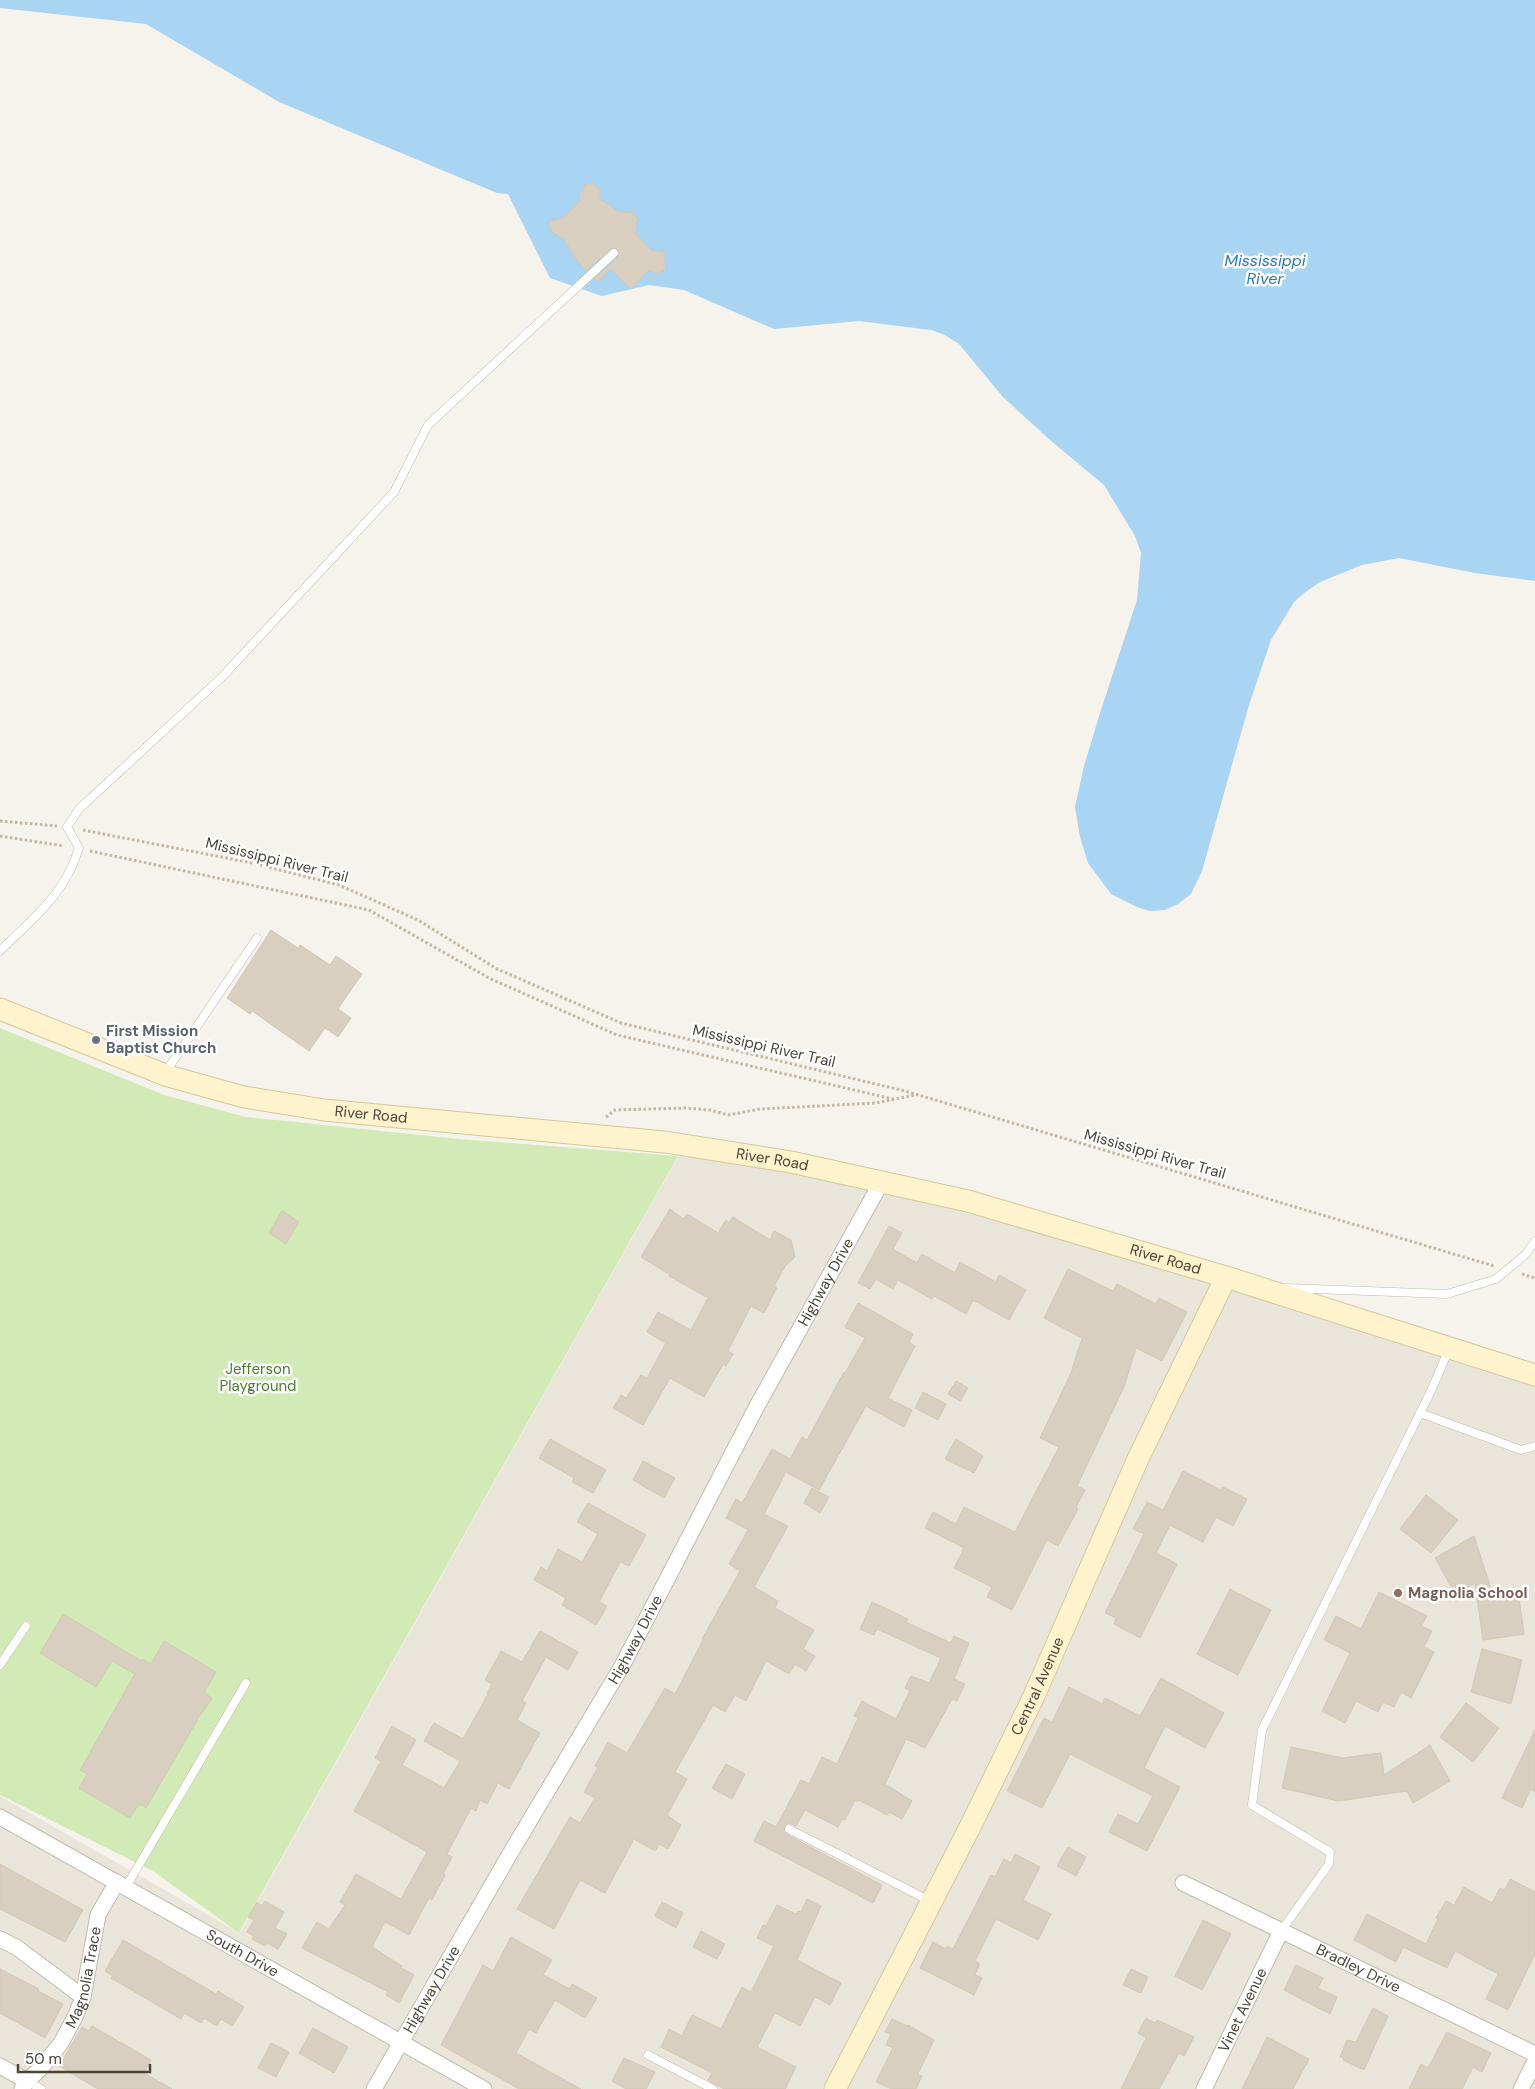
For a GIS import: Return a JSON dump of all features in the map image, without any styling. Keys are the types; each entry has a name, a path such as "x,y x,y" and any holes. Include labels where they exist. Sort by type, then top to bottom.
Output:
{"main road":[{"name":"River Road","path":"0,1009 164,1075 244,1097 324,1110 665,1142 791,1162 968,1201 1226,1277 1252,1287 1535,1376"},
{"name":"Central Avenue","path":"835,2089 932,1902 1034,1696 1136,1461 1226,1277"}],"street":[{"name":"Highway Drive","path":"374,2089 622,1666 758,1406 882,1181"},
{"name":"South Drive","path":"0,1817 484,2089"},
{"name":"Bradley Drive","path":"1183,1882 1281,1932 1535,2054"},
{"name":"Magnolia Trace","path":"24,2085 41,2068 61,2043 75,2017 83,1997 98,1915 121,1884"},
{"name":"Vinet Avenue","path":"1204,2089 1281,1932"},
{"path":"0,1939 16,1947 83,1997"},
{"path":"1521,2089 1535,2060"},
{"path":"0,2066 24,2085"}],"lane":[{"path":"0,951 56,896 73,867 79,848 67,827 79,809 222,678 394,492 428,425 614,254"},
{"path":"164,1075 257,938"},
{"path":"1252,1287 1447,1294 1496,1279 1526,1254 1535,1241"},
{"path":"1281,1932 1330,1864 1330,1852 1252,1805 1262,1730 1420,1413 1449,1349"},
{"path":"1420,1413 1521,1450 1535,1446"},
{"path":"0,1665 26,1626"},
{"path":"121,1884 246,1683"},
{"path":"789,1829 932,1902"},
{"path":"648,2055 713,2089"},
{"path":"24,2085 41,2089"}],"path":[{"name":"Mississippi River Trail","path":"0,820 67,827 252,863 339,885 418,920 497,969 621,1023 916,1095 1535,1278"},
{"path":"0,836 79,848 368,910 489,978 617,1034 893,1100"},
{"path":"580,1134 615,1110 686,1108 710,1110 728,1115 760,1109 876,1103 916,1095"}],"shaded area":[{"path":"690,1136 1535,1366 1535,2089 0,2089 0,1796 240,1933"}],"green space":[{"name":"Jefferson Playground","path":"0,1028 164,1095 246,1117 459,1139 678,1156 239,1933 153,1871 0,1795"}],"water":[{"name":"Mississippi River","path":"0,0 1535,0 1535,581 1475,573 1399,558 1362,565 1320,582 1304,593 1294,602 1271,640 1249,705 1202,871 1191,894 1178,904 1165,910 1150,911 1137,907 1111,894 1088,863 1080,837 1075,807 1084,766 1137,600 1141,553 1135,536 1104,485 1050,440 1003,397 959,344 945,335 931,330 859,321 774,329 684,290 649,285 602,296 550,278 508,194 497,193 279,102 146,24 0,8"}],"building":[{"path":"586,184 594,184 600,190 600,199 618,211 633,213 638,220 636,234 651,250 664,252 666,268 658,274 649,270 631,289 610,269 597,282 594,279 618,257 618,250 615,248 611,249 586,271 575,258 564,239 553,233 548,222 562,218 580,201 579,196"},
{"path":"271,930 298,948 300,945 330,965 336,956 362,974 338,1009 351,1018 338,1037 325,1028 309,1051 252,1011 250,1014 227,998"},
{"path":"670,1209 684,1219 687,1214 718,1233 726,1220 729,1223 733,1217 770,1240 774,1231 791,1240 795,1257 786,1265 774,1286 777,1287 764,1313 751,1306 728,1351 733,1354 726,1366 723,1364 704,1397 670,1378 643,1425 613,1408 621,1395 626,1398 641,1375 647,1378 666,1343 647,1332 658,1312 691,1330 708,1298 669,1276 641,1257"},
{"path":"282,1211 299,1222 286,1244 269,1233"},
{"path":"889,1226 902,1233 893,1249 917,1263 922,1254 955,1273 960,1262 996,1282 999,1275 1026,1290 1009,1320 973,1300 966,1314 934,1296 932,1299 898,1280 893,1289 876,1279 870,1289 858,1283"},
{"path":"1068,1269 1113,1291 1117,1284 1156,1304 1159,1298 1187,1312 1162,1361 1136,1348 1124,1387 1077,1486 1085,1490 1076,1508 1078,1509 1058,1546 1047,1540 1012,1610 987,1597 992,1587 954,1568 964,1548 925,1528 933,1512 956,1524 964,1507 1015,1532 1059,1447 1040,1438 1071,1373 1082,1338 1044,1318"},
{"path":"858,1303 913,1334 909,1342 915,1346 888,1398 912,1410 904,1427 866,1406 819,1490 786,1472 764,1514 788,1526 754,1587 778,1601 775,1608 814,1630 803,1649 815,1656 806,1671 795,1664 789,1674 766,1661 746,1701 735,1695 725,1712 713,1705 675,1772 687,1779 667,1815 681,1825 668,1849 659,1844 655,1851 634,1839 605,1893 580,1880 554,1929 517,1909 570,1817 580,1823 595,1798 584,1792 598,1767 595,1766 608,1742 627,1753 665,1688 675,1694 702,1639 740,1571 729,1564 748,1530 726,1518 736,1499 742,1503 772,1449 790,1459 802,1437 807,1440 865,1338 845,1327"},
{"path":"956,1381 968,1388 960,1401 948,1394"},
{"path":"923,1392 946,1404 938,1420 915,1408"},
{"path":"550,1439 606,1470 593,1493 572,1482 574,1478 539,1458"},
{"path":"956,1439 983,1456 974,1473 945,1459"},
{"path":"643,1461 675,1478 664,1498 633,1480"},
{"path":"1183,1471 1221,1490 1223,1487 1247,1499 1233,1526 1216,1517 1203,1542 1170,1525 1156,1553 1177,1564 1140,1638 1114,1624 1116,1618 1105,1613 1144,1534 1133,1529 1147,1502 1163,1510"},
{"path":"812,1488 829,1497 820,1513 804,1503"},
{"path":"1426,1495 1458,1520 1431,1553 1400,1529"},
{"path":"588,1503 646,1535 629,1566 620,1562 599,1602 607,1606 596,1625 562,1605 566,1598 534,1580 541,1567 547,1571 558,1549 582,1562 598,1534 577,1522"},
{"path":"1474,1536 1493,1595 1518,1591 1524,1634 1483,1640 1475,1583 1456,1595 1435,1558"},
{"path":"1230,1589 1271,1610 1238,1675 1197,1654"},
{"path":"1379,1592 1427,1616 1421,1626 1432,1631 1424,1647 1434,1652 1411,1698 1401,1692 1394,1707 1383,1702 1378,1712 1356,1701 1345,1723 1322,1711 1350,1653 1324,1640 1336,1616 1361,1629"},
{"path":"872,1602 908,1619 906,1622 951,1643 954,1636 969,1643 954,1679 965,1684 957,1701 952,1699 925,1748 906,1739 885,1784 912,1801 902,1819 889,1812 887,1815 859,1800 858,1802 855,1800 845,1820 842,1819 838,1827 805,1810 796,1826 789,1823 784,1827 786,1834 882,1885 873,1903 754,1841 764,1821 776,1827 801,1780 809,1784 822,1757 837,1764 858,1718 854,1716 862,1701 896,1719 910,1691 905,1688 911,1676 929,1683 941,1658 877,1629 874,1635 860,1629"},
{"path":"63,1614 141,1661 142,1659 151,1664 164,1641 216,1672 204,1693 212,1698 146,1808 139,1804 130,1818 79,1788 87,1774 80,1770 135,1674 112,1661 96,1687 40,1653"},
{"path":"540,1631 578,1652 568,1670 546,1657 522,1701 526,1703 517,1720 540,1733 509,1789 498,1783 487,1804 480,1800 476,1811 471,1808 447,1854 452,1857 443,1874 445,1875 432,1900 429,1898 409,1935 385,1922 372,1947 414,1975 399,2003 386,1995 388,1992 302,1948 317,1922 329,1929 345,1905 340,1902 356,1874 401,1899 427,1852 354,1811 381,1761 375,1758 392,1726 416,1740 402,1765 444,1788 460,1761 424,1741 434,1723 463,1739 488,1694 492,1684 485,1680 501,1651 522,1662"},
{"path":"1482,1649 1522,1660 1511,1704 1471,1692"},
{"path":"1161,1678 1224,1713 1205,1748 1165,1726 1144,1768 1180,1787 1147,1851 1109,1832 1118,1814 1138,1824 1153,1796 1070,1754 1042,1808 1007,1791 1044,1718 1052,1722 1069,1687 1102,1704 1105,1698 1140,1716"},
{"path":"1466,1703 1499,1728 1473,1762 1440,1737"},
{"path":"1535,1730 1535,1792 1531,1789 1522,1808 1502,1798"},
{"path":"1430,1745 1450,1781 1413,1803 1407,1791 1338,1801 1282,1788 1291,1747 1343,1758 1381,1753 1384,1775"},
{"path":"726,1764 745,1774 732,1799 712,1788"},
{"path":"1068,1847 1086,1857 1076,1876 1057,1866"},
{"path":"1015,1854 1040,1867 1023,1900 1051,1914 1038,1940 996,1919 975,1961 979,1963 979,1966 975,1975 982,1978 974,1995 920,1968 933,1942 946,1949 947,1946 953,1949 991,1875 995,1877 1004,1859 1011,1863"},
{"path":"0,1864 83,1910 65,1942 0,1909"},
{"path":"1510,1879 1535,1892 1535,1954 1508,2010 1486,1999 1498,1974 1455,1951 1447,1968 1403,1947 1396,1962 1354,1940 1367,1914 1426,1944 1438,1919 1436,1918 1446,1901 1454,1905 1464,1887 1492,1903 1500,1888 1505,1890"},
{"path":"807,1899 821,1906 797,1960 841,1983 830,2005 815,1997 800,2026 775,2013 757,2047 796,2067 785,2089 724,2089 708,2080 712,2073 661,2047 669,2029 682,2036 692,2015 721,2029 742,1987 751,1992 774,1946 757,1938 763,1925 766,1926 777,1905 796,1914 798,1911 801,1912"},
{"path":"265,1901 284,1912 275,1928 287,1934 278,1949 267,1943 265,1946 252,1939 254,1936 247,1932 254,1920 248,1917 257,1902 262,1906"},
{"path":"662,1902 683,1913 676,1928 655,1916"},
{"path":"1203,1920 1231,1934 1202,1990 1175,1976"},
{"path":"701,1931 725,1944 717,1959 693,1947"},
{"path":"511,1937 552,1960 543,1975 570,1989 572,1984 597,1998 585,2018 555,2000 536,2033 529,2029 516,2053 581,2089 519,2089 441,2045 483,1965 493,1971"},
{"path":"123,1940 216,1994 218,1991 244,2007 232,2026 221,2019 217,2026 204,2018 201,2023 184,2013 181,2019 111,1978 113,1976 105,1971"},
{"path":"1296,1965 1323,1978 1318,1988 1337,1997 1330,2014 1284,1990"},
{"path":"0,1969 63,2004 45,2038 0,2013"},
{"path":"1131,1969 1148,1977 1141,1993 1123,1985"},
{"path":"1373,2008 1388,2016 1364,2070 1340,2057 1347,2040 1356,2042"},
{"path":"1146,2018 1155,2023 1157,2020 1194,2037 1184,2056 1179,2053 1159,2089 1121,2089 1146,2038 1138,2033"},
{"path":"892,2019 908,2025 934,2040 918,2074 922,2076 916,2089 892,2089 876,2082 893,2048 886,2045 891,2034 885,2032"},
{"path":"92,2026 151,2060 144,2073 172,2089 98,2089 59,2066 82,2027 89,2031"},
{"path":"313,2028 348,2047 334,2073 299,2053"},
{"path":"1447,2032 1491,2053 1482,2072 1473,2067 1462,2089 1409,2089 1421,2064 1428,2068"},
{"path":"1267,2037 1309,2059 1293,2089 1242,2089"},
{"path":"271,2043 289,2052 276,2077 258,2068"},
{"path":"624,2058 655,2072 646,2089 626,2089 612,2081"}],"place":[{"name":"First Mission Baptist Church","path":"96,1040"},
{"name":"Magnolia School","path":"1398,1593"}]}
